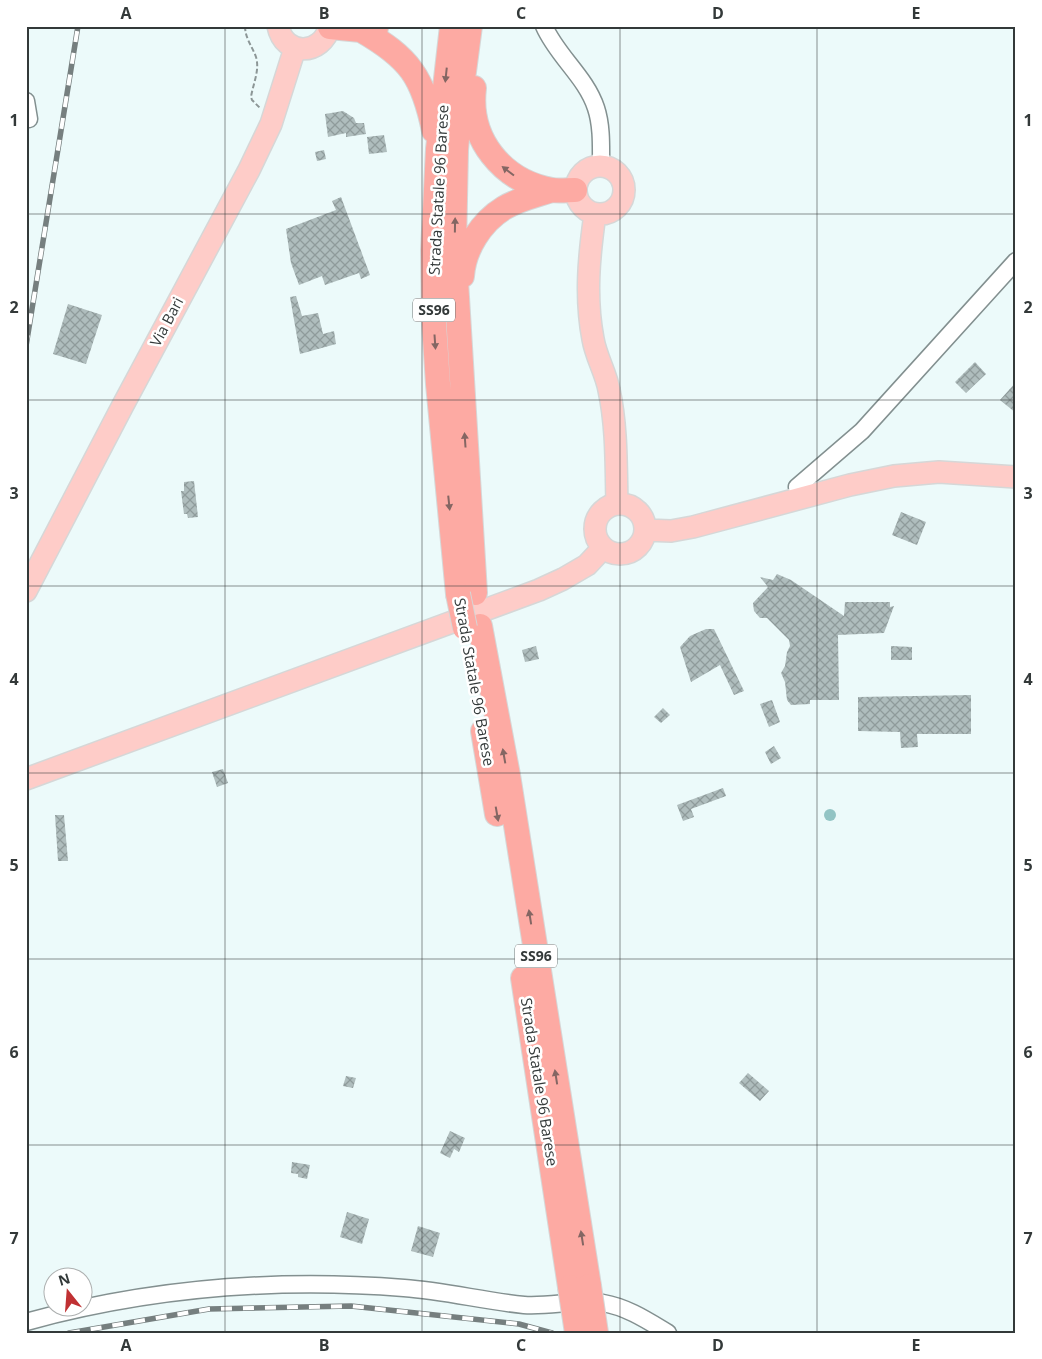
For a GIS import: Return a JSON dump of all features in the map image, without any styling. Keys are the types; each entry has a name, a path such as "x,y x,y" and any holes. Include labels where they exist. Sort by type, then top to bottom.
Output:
{"highway":[{"path":"330,26 361,30 385,26"},
{"name":"Strada Statale 96 Barese","path":"452,26 438,149 433,250 434,324 438,384 504,853 580,1286 596,1333"},
{"name":"Strada Statale 96 Barese","path":"467,593 454,248 456,150 470,26"},
{"path":"482,26 473,94 474,115 487,149 498,162 513,174 526,181 564,190"},
{"path":"361,30 384,43 408,65 418,81 429,106 438,149"},
{"path":"458,322 463,268 469,248 477,233 504,208 520,200 564,190"},
{"name":"Strada Statale 96 Barese","path":"577,1333 580,1286"}],"main road":[{"path":"278,26 283,38 296,48 311,48 318,45 324,40 330,26"},
{"name":"Via Bari","path":"26,591 249,170 273,117 296,48"},
{"path":"600,166 608,167 620,175 624,196 616,208 610,212 595,214 583,208 564,190 586,170 600,166"},
{"path":"595,214 589,259 589,312 593,341 609,388 614,422 617,504"},
{"path":"645,530 672,530 693,527 850,485 894,476 939,472 1016,477"},
{"path":"617,504 634,508 644,522 645,530 639,545 633,550 617,554 603,548 595,534 595,525 602,511 609,506 617,504"},
{"path":"26,779 538,590 563,579 587,565 603,548"}],"street":[{"path":"544,26 549,36 587,89 596,108 601,136 600,166"},
{"path":"26,100 29,119"},
{"path":"800,499 797,487 888,406 1016,262"},
{"path":"26,1322 72,1309 166,1293 254,1285 325,1284 406,1288 526,1305 603,1303 640,1316 668,1333"}],"path":[{"path":"245,26 245,32 256,57 257,65 252,100 273,117"}],"water":[{"path":"828,809 832,809 836,815 832,821 828,821 824,817 824,813"}],"building":[{"path":"343,111 354,118 356,123 364,123 366,134 346,137 346,133 328,137 325,114"},
{"path":"384,135 387,152 369,154 367,137"},
{"path":"324,150 326,159 317,161 315,152"},
{"path":"341,197 370,275 361,279 359,273 325,285 322,276 299,285 291,263 286,229 336,210 332,201"},
{"path":"296,296 302,316 318,313 323,334 334,331 336,344 300,354 290,297"},
{"path":"68,304 102,315 86,364 53,354"},
{"path":"975,362 986,374 966,393 955,382"},
{"path":"1016,382 1016,413 1000,400"},
{"path":"194,481 198,517 188,518 187,514 184,514 181,491 184,491 184,482"},
{"path":"901,512 926,522 917,545 892,535"},
{"path":"777,574 791,580 844,616 845,602 890,602 890,607 894,606 884,633 838,635 839,700 810,700 810,704 791,705 787,700 785,682 781,673 785,666 790,646 789,640 767,618 760,618 754,611 753,603 768,587 760,577 773,580"},
{"path":"706,629 714,629 744,691 734,695 720,665 691,682 680,647 690,636"},
{"path":"536,646 539,659 525,662 522,650"},
{"path":"891,646 912,647 912,660 891,660"},
{"path":"971,695 971,734 917,734 918,747 901,748 900,732 858,731 858,697"},
{"path":"772,700 780,722 769,727 760,704"},
{"path":"663,708 670,715 661,723 654,717"},
{"path":"774,746 781,758 771,764 765,752"},
{"path":"223,769 228,783 217,787 212,772"},
{"path":"723,788 726,796 691,809 694,817 683,821 677,805"},
{"path":"55,815 64,815 68,861 58,861"},
{"path":"748,1073 769,1091 760,1101 739,1083"},
{"path":"346,1076 356,1078 353,1088 343,1086"},
{"path":"450,1131 465,1138 459,1152 454,1149 450,1158 440,1153"},
{"path":"292,1162 310,1165 307,1179 298,1177 298,1174 291,1173"},
{"path":"347,1212 369,1219 362,1244 340,1237"},
{"path":"418,1226 440,1233 433,1257 411,1251"}],"railway":[{"path":"26,346 78,26"},
{"path":"69,1333 209,1309 351,1306 519,1324 552,1333"}]}
